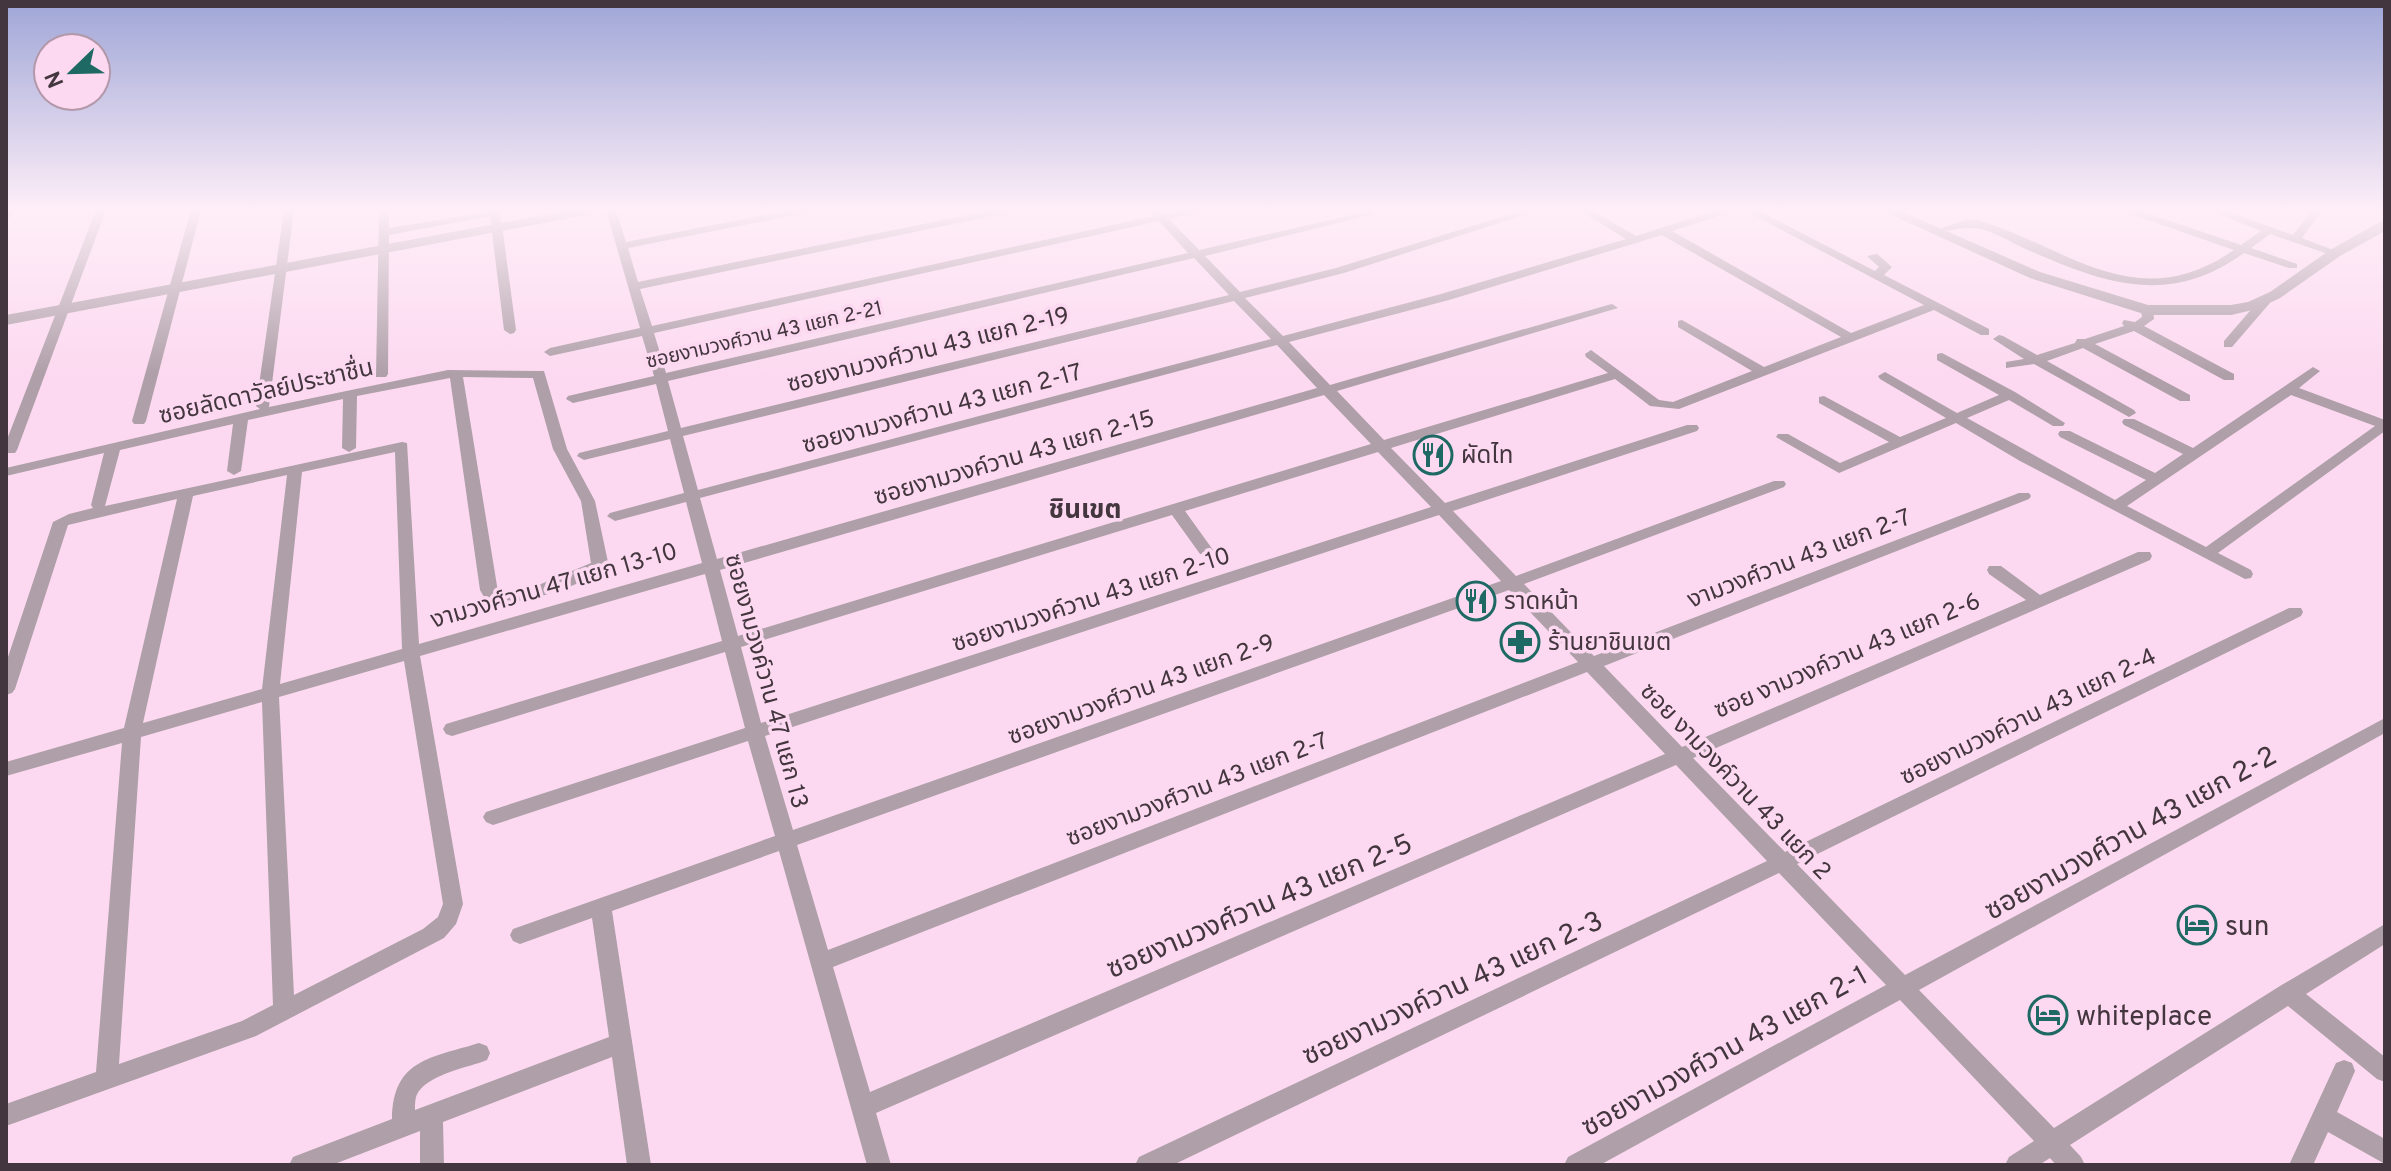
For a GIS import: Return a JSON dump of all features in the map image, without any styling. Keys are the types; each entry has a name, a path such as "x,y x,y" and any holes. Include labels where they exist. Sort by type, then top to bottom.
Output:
{"street":[{"path":"10,450 81,265"},
{"path":"139,421 183,265"},
{"path":"263,406 281,265"},
{"path":"6,320 299,265"},
{"path":"381,374 383,265"},
{"path":"502,265 510,330"},
{"name":"ซอยงามวงค์วาน 47 แยก 13","path":"628,265 785,841 879,1165"},
{"path":"635,286 739,265"},
{"path":"550,352 934,265"},
{"name":"ซอยงามวงศ์วาน 43 แยก 2-21","path":"573,399 1151,265"},
{"name":"ซอย งามวงค์วาน 43 แยก 2","path":"1207,265 2073,1165"},
{"name":"ซอยงามวงศ์วาน 43 แยก 2-19","path":"584,456 1361,265"},
{"name":"ซอยงามวงศ์วาน 43 แยก 2-17","path":"615,516 1559,265"},
{"path":"1722,265 1849,337"},
{"path":"1857,265 1985,332"},
{"path":"1877,275 1886,267 1883,265"},
{"path":"2012,265 2141,309 2231,310 2265,301"},
{"path":"2081,265 2109,276 2159,283 2199,276 2217,265"},
{"path":"2228,344 2265,301 2318,265"},
{"path":"1591,354 1655,403 1670,406 1936,305"},
{"name":"ซอยงามวงค์วาน 43 แยก 2-15","path":"711,565 1612,308"},
{"path":"2024,360 2148,319 2141,309"},
{"path":"1682,324 1763,372"},
{"path":"2128,324 2229,377"},
{"path":"1999,339 2024,360 2192,453"},
{"path":"2079,341 2185,398"},
{"path":"1942,357 2156,479"},
{"path":"2116,506 2313,371"},
{"name":"ซอยลัดดาวัลย์ประชาชื่น","path":"6,472 456,373 539,374 560,449 588,501 600,562 591,571 496,598 488,590 456,373"},
{"path":"452,729 1618,374"},
{"path":"1885,376 1956,419 2245,574"},
{"path":"2290,389 2383,421"},
{"path":"349,448 350,394"},
{"path":"1783,437 1838,470 2010,395"},
{"path":"1824,400 1900,443"},
{"path":"234,471 241,418"},
{"path":"2207,554 2383,421"},
{"name":"ซอยงามวงค์วาน 43 แยก 2-10","path":"493,817 1692,428"},
{"path":"6,689 61,522 402,446 411,652 453,904 451,918 439,931 248,1029 6,1115"},
{"path":"98,505 113,448"},
{"path":"284,1012 270,693 295,468"},
{"name":"ซอยงามวงศ์วาน 43 แยก 2-9","path":"520,935 1512,583 1779,484"},
{"path":"107,1077 132,732 186,492"},
{"name":"งามวงศ์วาน 43 แยก 2-7","path":"1591,665 2024,496"},
{"path":"1176,510 1205,550"},
{"name":"ซอย งามวงค์วาน 43 แยก 2-6","path":"1677,755 2144,556"},
{"name":"งามวงศ์วาน 47 แยก 13-10","path":"6,769 711,565"},
{"name":"ซอย งามวงค์วาน 43 แยก 2-6","path":"1995,570 2036,600"},
{"name":"ซอยงามวงค์วาน 43 แยก 2-4","path":"1781,863 2295,612"},
{"name":"ซอยงามวงศ์วาน 43 แยก 2-7","path":"821,962 1591,665"},
{"name":"ซอยงามวงศ์วาน 43 แยก 2-2","path":"1901,988 2385,725"},
{"name":"ซอยงามวงศ์วาน 43 แยก 2-5","path":"862,1107 1677,755"},
{"name":"ซอยงามวงค์วาน 43 แยก 2-3","path":"1147,1165 1781,863"},
{"path":"601,907 639,1165"},
{"path":"2017,1165 2288,993 2380,942"},
{"name":"ซอยงามวงศ์วาน 43 แยก 2-1","path":"1576,1165 1901,988"},
{"path":"2288,993 2385,1071"},
{"path":"301,1165 621,1043"},
{"path":"403,1125 406,1091 411,1082 479,1053"},
{"path":"2301,1165 2344,1071"},
{"path":"431,1115 432,1165"},
{"path":"2322,1116 2385,1152"}],"place":[{"name":"ผัดไท","path":"1433,455"},
{"name":"ราดหน้า","path":"1476,601"},
{"name":"ร้านยาชินเขต","path":"1520,642"},
{"name":"sun","path":"2197,925"},
{"name":"whiteplace","path":"2048,1015"}],"district":[{"name":"ชินเขต","path":"1085,509"}]}
